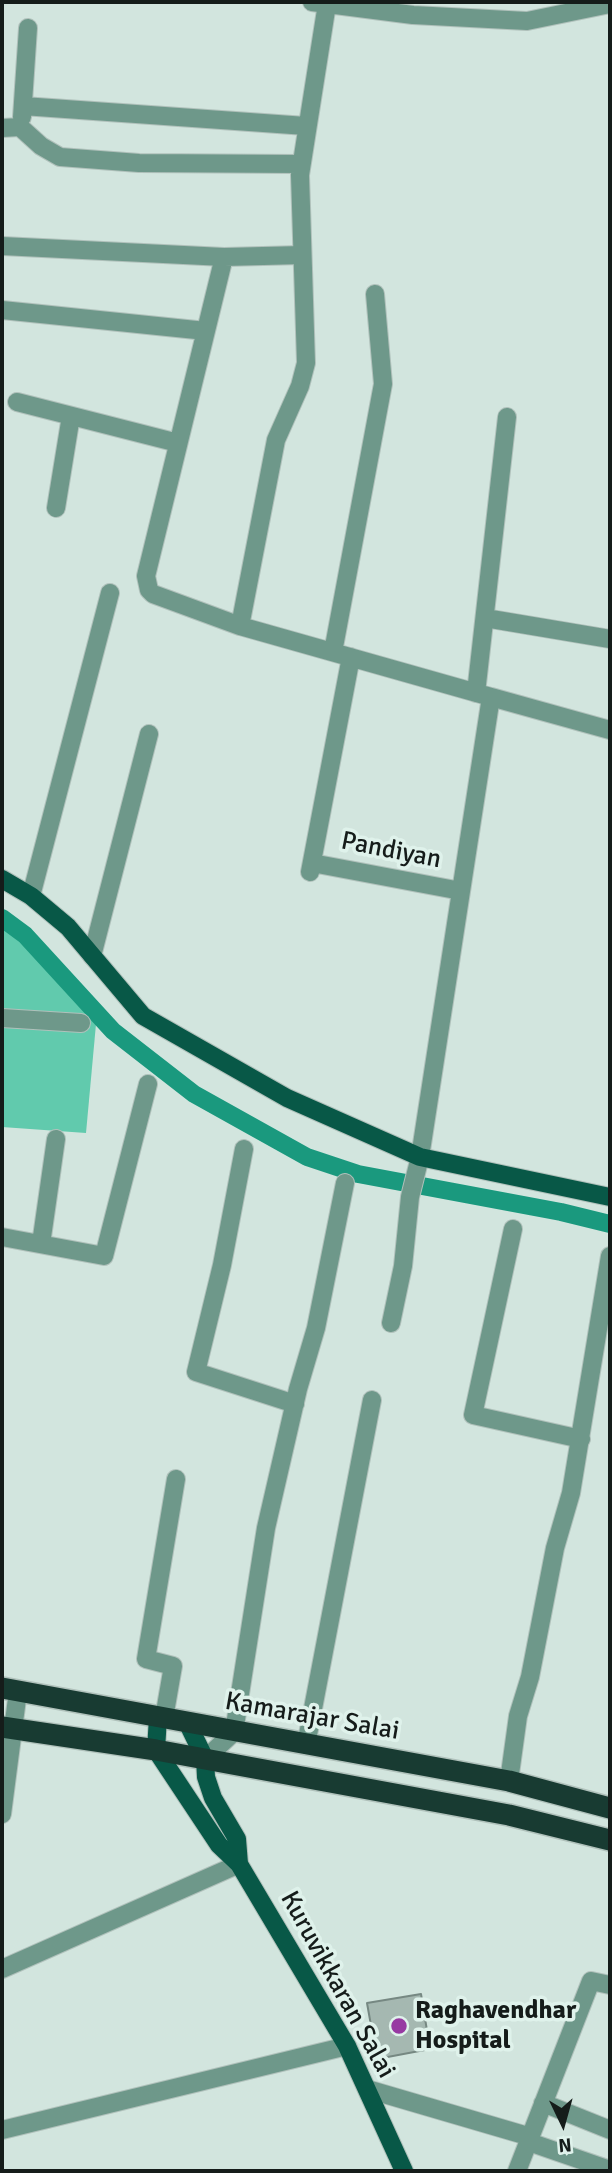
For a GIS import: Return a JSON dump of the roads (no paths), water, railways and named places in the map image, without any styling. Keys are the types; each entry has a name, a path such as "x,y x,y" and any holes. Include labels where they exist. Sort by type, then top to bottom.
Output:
{"highway":[{"name":"Kamarajar Salai","path":"10,1690 509,1781 610,1808"},
{"path":"7,1728 156,1750 509,1815 610,1840"}],"main road":[{"path":"2,879 31,896 68,927 142,1016 287,1098 420,1157 610,1196"},
{"path":"156,1750 161,1718"},
{"name":"Kuruvikkaran Salai","path":"188,1724 205,1759 206,1777 213,1798 237,1839 239,1864"},
{"name":"Kuruvikkaran Salai","path":"156,1750 219,1845 239,1864 347,2046 404,2171"}],"street":[{"path":"240,626 276,440 300,386 306,363 300,164 320,3 413,15 527,21 610,4"},
{"path":"28,28 23,106 11,127 60,157 139,163 300,164"},
{"path":"23,106 306,126"},
{"path":"2,246 224,257 302,255"},
{"path":"224,257 146,576 149,590 153,594 240,626 610,730"},
{"path":"333,652 382,393 375,294"},
{"path":"2,310 206,331"},
{"path":"17,402 178,443"},
{"path":"56,508 71,416"},
{"path":"391,1323 403,1266 461,891 484,695 485,618 507,417"},
{"path":"31,896 110,593"},
{"path":"485,618 610,639"},
{"name":"Pandiyan","path":"351,657 311,868 461,891"},
{"path":"92,956 149,734"},
{"path":"2,1018 81,1023"},
{"path":"2,1237 104,1256 148,1084"},
{"path":"41,1244 56,1139"},
{"path":"244,1149 222,1265 196,1372 295,1404"},
{"path":"205,1759 234,1732 267,1528 295,1404 316,1328 345,1183"},
{"path":"513,1229 473,1415 581,1439"},
{"path":"509,1781 518,1716 530,1677 581,1439 610,1256"},
{"path":"306,1745 372,1400"},
{"path":"161,1718 173,1666 146,1659 176,1479"},
{"path":"2,1814 10,1690"},
{"path":"2,1969 239,1864"},
{"path":"517,2171 591,1982 610,1986"},
{"path":"2,2130 347,2046"},
{"path":"367,2089 530,2139 610,2170"},
{"path":"543,2103 610,2130"}],"waterway":[{"path":"2,918 25,935 113,1031 194,1094 307,1157 358,1174 561,1212 610,1224"}],"place":[{"name":"Raghavendhar Hospital","path":"399,2026"}]}
